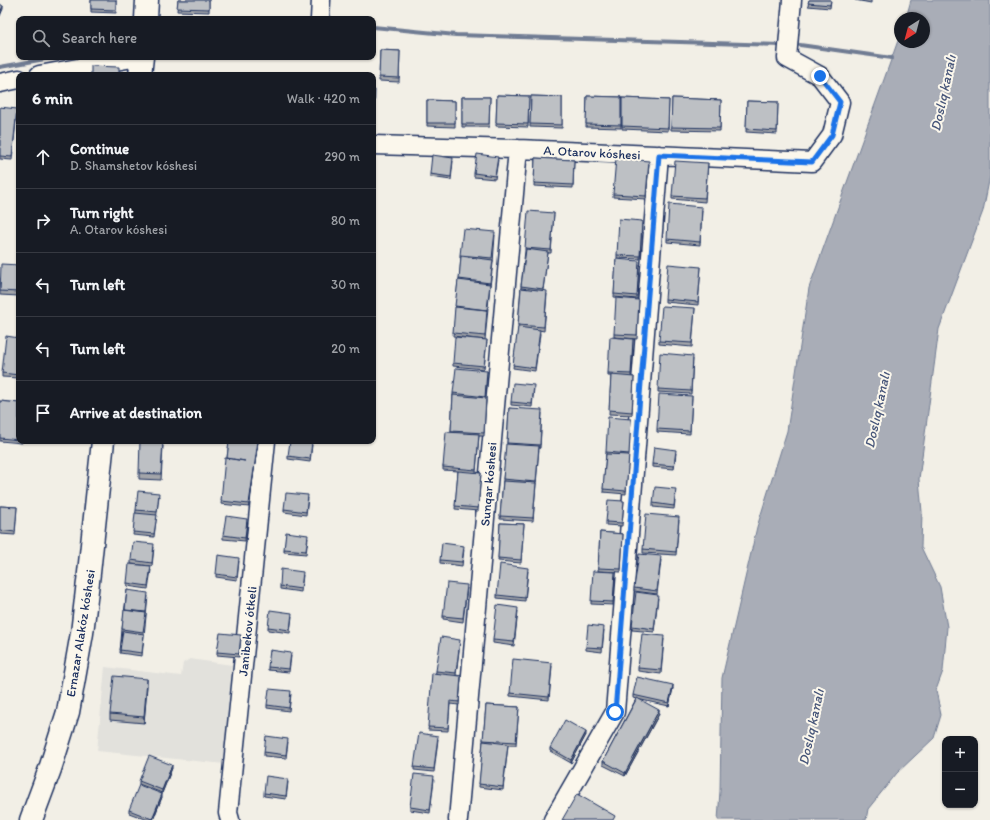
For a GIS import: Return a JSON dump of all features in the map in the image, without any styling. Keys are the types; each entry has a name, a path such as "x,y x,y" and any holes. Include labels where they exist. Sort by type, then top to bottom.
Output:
{"main road":[{"path":"146,16 148,0"},
{"path":"140,72 142,60"},
{"name":"Ernazar Alakóz kóshesi","path":"31,820 50,770 68,712 82,633 90,573 103,444"}],"street":[{"path":"320,16 321,0"},
{"name":"A. Otarov kóshesi","path":"376,145 518,149 812,162 832,135 840,102 820,76 787,58 792,0"},
{"path":"56,72 122,60"},
{"path":"0,82 16,79"},
{"name":"Sunqar kóshesi","path":"458,820 518,149"},
{"path":"553,820 615,712 659,155"},
{"name":"Janibekov ótkeli","path":"230,820 228,813 266,444"}],"shaded area":[{"path":"190,659 232,665 225,764 97,751 105,667 181,676 183,663"}],"water":[{"name":"Doslıq kanalı","path":"911,0 990,0 990,176 983,211 939,329 919,479 922,512 921,547 940,587 947,627 943,671 936,690 941,715 934,738 897,773 868,809 866,820 718,820 722,678 757,527 787,431 809,288 895,48 930,48 930,12 908,12"}],"building":[{"path":"91,0 116,0 116,10 91,9"},
{"path":"178,0 209,0 209,9 177,8"},
{"path":"809,0 831,0 830,5 808,3"},
{"path":"0,4 3,6 0,13"},
{"path":"380,50 400,51 399,78 379,77"},
{"path":"91,66 119,67 119,72 91,72"},
{"path":"497,95 529,96 528,124 496,123"},
{"path":"531,96 562,97 562,125 530,124"},
{"path":"587,96 621,97 621,125 586,124"},
{"path":"462,97 490,97 489,124 462,124"},
{"path":"622,98 669,100 668,128 622,126"},
{"path":"672,98 721,100 720,128 671,127"},
{"path":"427,100 455,101 455,123 427,123"},
{"path":"747,101 778,102 777,131 746,129"},
{"path":"0,107 16,109 12,157 0,156"},
{"path":"477,154 498,157 495,176 474,173"},
{"path":"432,155 453,158 451,177 430,174"},
{"path":"535,158 574,160 573,185 534,183"},
{"path":"616,158 649,161 646,196 613,194"},
{"path":"675,161 708,163 705,198 672,196"},
{"path":"669,204 702,207 700,242 667,239"},
{"path":"528,211 554,213 551,250 525,248"},
{"path":"619,219 642,221 640,256 617,255"},
{"path":"463,229 495,232 492,258 460,255"},
{"path":"526,249 548,252 543,289 521,286"},
{"path":"461,256 493,260 490,283 459,279"},
{"path":"616,259 639,261 637,296 614,294"},
{"path":"1,264 16,265 16,292 0,291"},
{"path":"668,264 701,267 698,302 665,299"},
{"path":"458,280 490,284 487,310 455,306"},
{"path":"521,288 547,291 544,327 518,325"},
{"path":"616,298 639,300 637,335 614,334"},
{"path":"662,306 695,308 692,343 659,341"},
{"path":"455,307 487,310 485,336 453,333"},
{"path":"518,327 540,330 535,368 513,365"},
{"path":"6,336 16,338 16,375 2,373"},
{"path":"455,337 487,340 484,366 453,363"},
{"path":"610,337 633,339 631,374 608,373"},
{"path":"660,353 693,356 691,391 658,389"},
{"path":"456,368 487,371 485,397 453,393"},
{"path":"611,375 634,377 632,412 609,410"},
{"path":"513,383 534,385 532,404 511,402"},
{"path":"659,394 692,396 690,431 657,429"},
{"path":"453,395 486,398 484,433 451,431"},
{"path":"0,401 16,403 16,440 0,438"},
{"path":"509,408 542,410 540,445 507,443"},
{"path":"608,417 631,419 629,454 606,452"},
{"path":"446,432 479,434 476,470 443,467"},
{"path":"140,444 163,444 161,474 139,473"},
{"path":"229,444 258,444 249,504 221,501 225,458 245,461 227,458"},
{"path":"290,444 312,444 310,459 288,456"},
{"path":"506,444 539,446 536,482 503,479"},
{"path":"654,447 676,450 674,466 652,464"},
{"path":"606,454 629,455 626,491 603,489"},
{"path":"458,471 481,473 478,508 455,506"},
{"path":"503,481 536,483 533,518 500,516"},
{"path":"655,487 676,489 674,506 653,503"},
{"path":"138,491 159,493 157,512 136,510"},
{"path":"286,493 308,495 306,512 284,509"},
{"path":"608,500 624,501 622,523 606,522"},
{"path":"0,506 17,507 15,532 0,530"},
{"path":"135,513 157,515 154,534 133,532"},
{"path":"646,514 679,517 676,552 643,549"},
{"path":"226,516 247,519 245,538 223,535"},
{"path":"500,523 524,524 521,560 498,558"},
{"path":"286,532 308,535 306,551 284,549"},
{"path":"600,532 623,534 621,569 598,568"},
{"path":"133,542 154,544 152,563 131,560"},
{"path":"442,543 464,546 462,562 440,560"},
{"path":"639,554 661,556 657,591 634,588"},
{"path":"218,555 239,558 237,577 216,574"},
{"path":"129,564 151,566 148,586 127,583"},
{"path":"500,564 528,568 525,598 497,595"},
{"path":"281,569 303,572 301,589 280,586"},
{"path":"593,571 615,572 613,602 591,601"},
{"path":"447,583 467,585 463,618 443,616"},
{"path":"127,590 148,593 146,612 125,610"},
{"path":"636,592 658,595 654,629 632,626"},
{"path":"497,605 518,608 514,642 493,640"},
{"path":"124,610 146,613 143,632 122,629"},
{"path":"270,610 292,613 290,630 268,627"},
{"path":"588,625 604,627 602,648 586,647"},
{"path":"123,631 144,634 142,653 120,650"},
{"path":"220,633 241,635 239,654 217,652"},
{"path":"642,634 664,636 661,670 638,668"},
{"path":"441,637 460,640 456,673 436,671"},
{"path":"270,650 291,653 289,669 268,667"},
{"path":"513,659 552,663 549,697 510,693"},
{"path":"432,673 461,676 459,702 450,701 448,728 428,727"},
{"path":"114,676 147,679 144,717 110,714"},
{"path":"637,677 673,685 669,703 633,695"},
{"path":"269,689 291,691 289,708 267,705"},
{"path":"637,698 659,710 625,773 603,761"},
{"path":"486,705 519,707 516,742 483,740"},
{"path":"565,720 586,732 571,760 550,748"},
{"path":"419,733 438,736 434,769 414,767"},
{"path":"266,736 288,739 286,755 264,752"},
{"path":"483,741 508,744 503,787 479,784"},
{"path":"149,756 172,765 162,790 139,781"},
{"path":"414,774 434,776 430,810 410,807"},
{"path":"266,776 288,779 286,796 264,793"},
{"path":"139,785 162,794 152,819 129,810"},
{"path":"577,794 615,816 613,820 562,820"}],"waterway":[{"path":"376,27 456,35 781,45"},
{"path":"800,45 892,58"},
{"path":"0,67 39,60"}],"route":[{"path":"615,712 659,155 812,162 832,135 840,102 820,76"}]}
